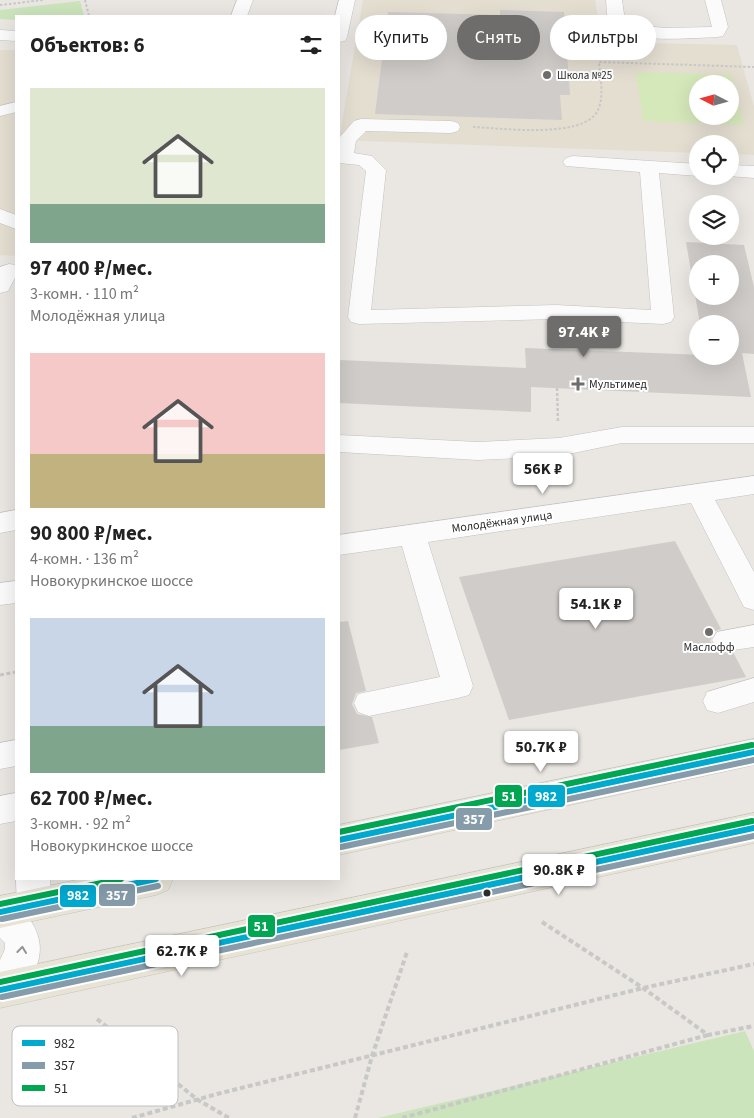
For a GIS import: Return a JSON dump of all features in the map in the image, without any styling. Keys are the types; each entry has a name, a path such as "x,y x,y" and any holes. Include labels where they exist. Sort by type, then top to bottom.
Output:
{"main road":[{"path":"340,840 754,752"},
{"path":"0,990 754,828"},
{"path":"0,912 33,892 147,880"}],"street":[{"path":"239,15 245,0"},
{"path":"340,33 348,0"},
{"path":"614,0 618,23 624,28 636,31 704,33 717,32 720,27 713,0"},
{"path":"0,35 15,36"},
{"path":"0,111 15,107"},
{"path":"450,127 361,125 347,140 341,158 365,160 376,170 359,317 556,312 663,317 649,167"},
{"path":"573,162 689,169"},
{"path":"739,171 754,172"},
{"path":"0,214 15,222"},
{"path":"340,444 478,451 559,447 622,435 754,435"},
{"name":"Молодёжная улица","path":"340,545 754,485"},
{"path":"699,494 754,599"},
{"path":"0,523 15,520"},
{"path":"369,703 458,686 412,535"},
{"path":"0,594 15,592"},
{"path":"718,701 754,690"},
{"path":"0,756 15,753"},
{"path":"0,810 15,807"},
{"path":"0,919 5,920 20,933 24,945 20,962 7,980 0,983"}],"path":[{"path":"0,5 43,0"},
{"path":"85,0 89,15"},
{"path":"450,127 562,128 580,125 592,118 599,106 602,89 599,62 754,67"},
{"path":"557,388 559,447"},
{"path":"0,675 15,672"},
{"path":"542,922 643,988 708,1035"},
{"path":"354,1118 372,1056 407,952"},
{"path":"178,1105 643,988 754,964"},
{"path":"96,1019 105,1026"},
{"path":"402,1118 708,1035 754,1026"},
{"path":"178,1084 198,1100 229,1118"},
{"path":"132,1118 176,1106"}],"shaded area":[{"name":"Школа №25","path":"363,0 595,0 598,15 550,15 550,60 656,60 656,43 737,45 754,107 754,155 739,154 739,135 689,135 689,153 340,140 355,47 355,60 447,60 447,15 360,15"},
{"path":"0,50 15,50 15,256 0,255"}],"green space":[{"path":"80,1 84,15 15,15 15,20 0,19 0,10"},
{"path":"636,72 731,75 689,75 689,123 643,121"},
{"path":"739,106 744,125 739,125"},
{"path":"745,1031 754,1051 754,1118 378,1118"}],"building":[{"path":"500,10 564,12 564,15 550,15 550,60 567,60 570,95 560,95 562,120 375,114 382,60 447,60 447,15 388,15 388,12 500,15"},
{"path":"686,242 689,242 689,245 744,245 754,287 754,354 742,353 751,397 531,387 531,412 340,403 340,360 526,368 525,348 689,354 689,365 739,365 739,315 698,315 697,305 739,305 739,255 689,255 689,260"},
{"path":"675,541 721,629 715,631 710,641 716,650 733,652 746,677 509,720 459,577"},
{"path":"348,621 366,691 356,693 352,704 357,714 372,717 379,743 340,750 340,622"}],"transit line":[{"name":"51","path":"340,832 752,745"},
{"name":"982","path":"340,840 754,752"},
{"name":"357","path":"341,847 754,760"},
{"name":"51","path":"0,982 752,821"},
{"name":"982","path":"0,990 754,828"},
{"name":"357","path":"2,997 754,836"},
{"name":"51","path":"0,904 116,880"},
{"name":"982","path":"0,912 151,880"},
{"name":"357","path":"2,919 158,886"}],"place":[{"name":"Школа №25","path":"547,75"},
{"name":"Мультимед","path":"578,384"},
{"name":"Маслофф","path":"709,632"}]}
